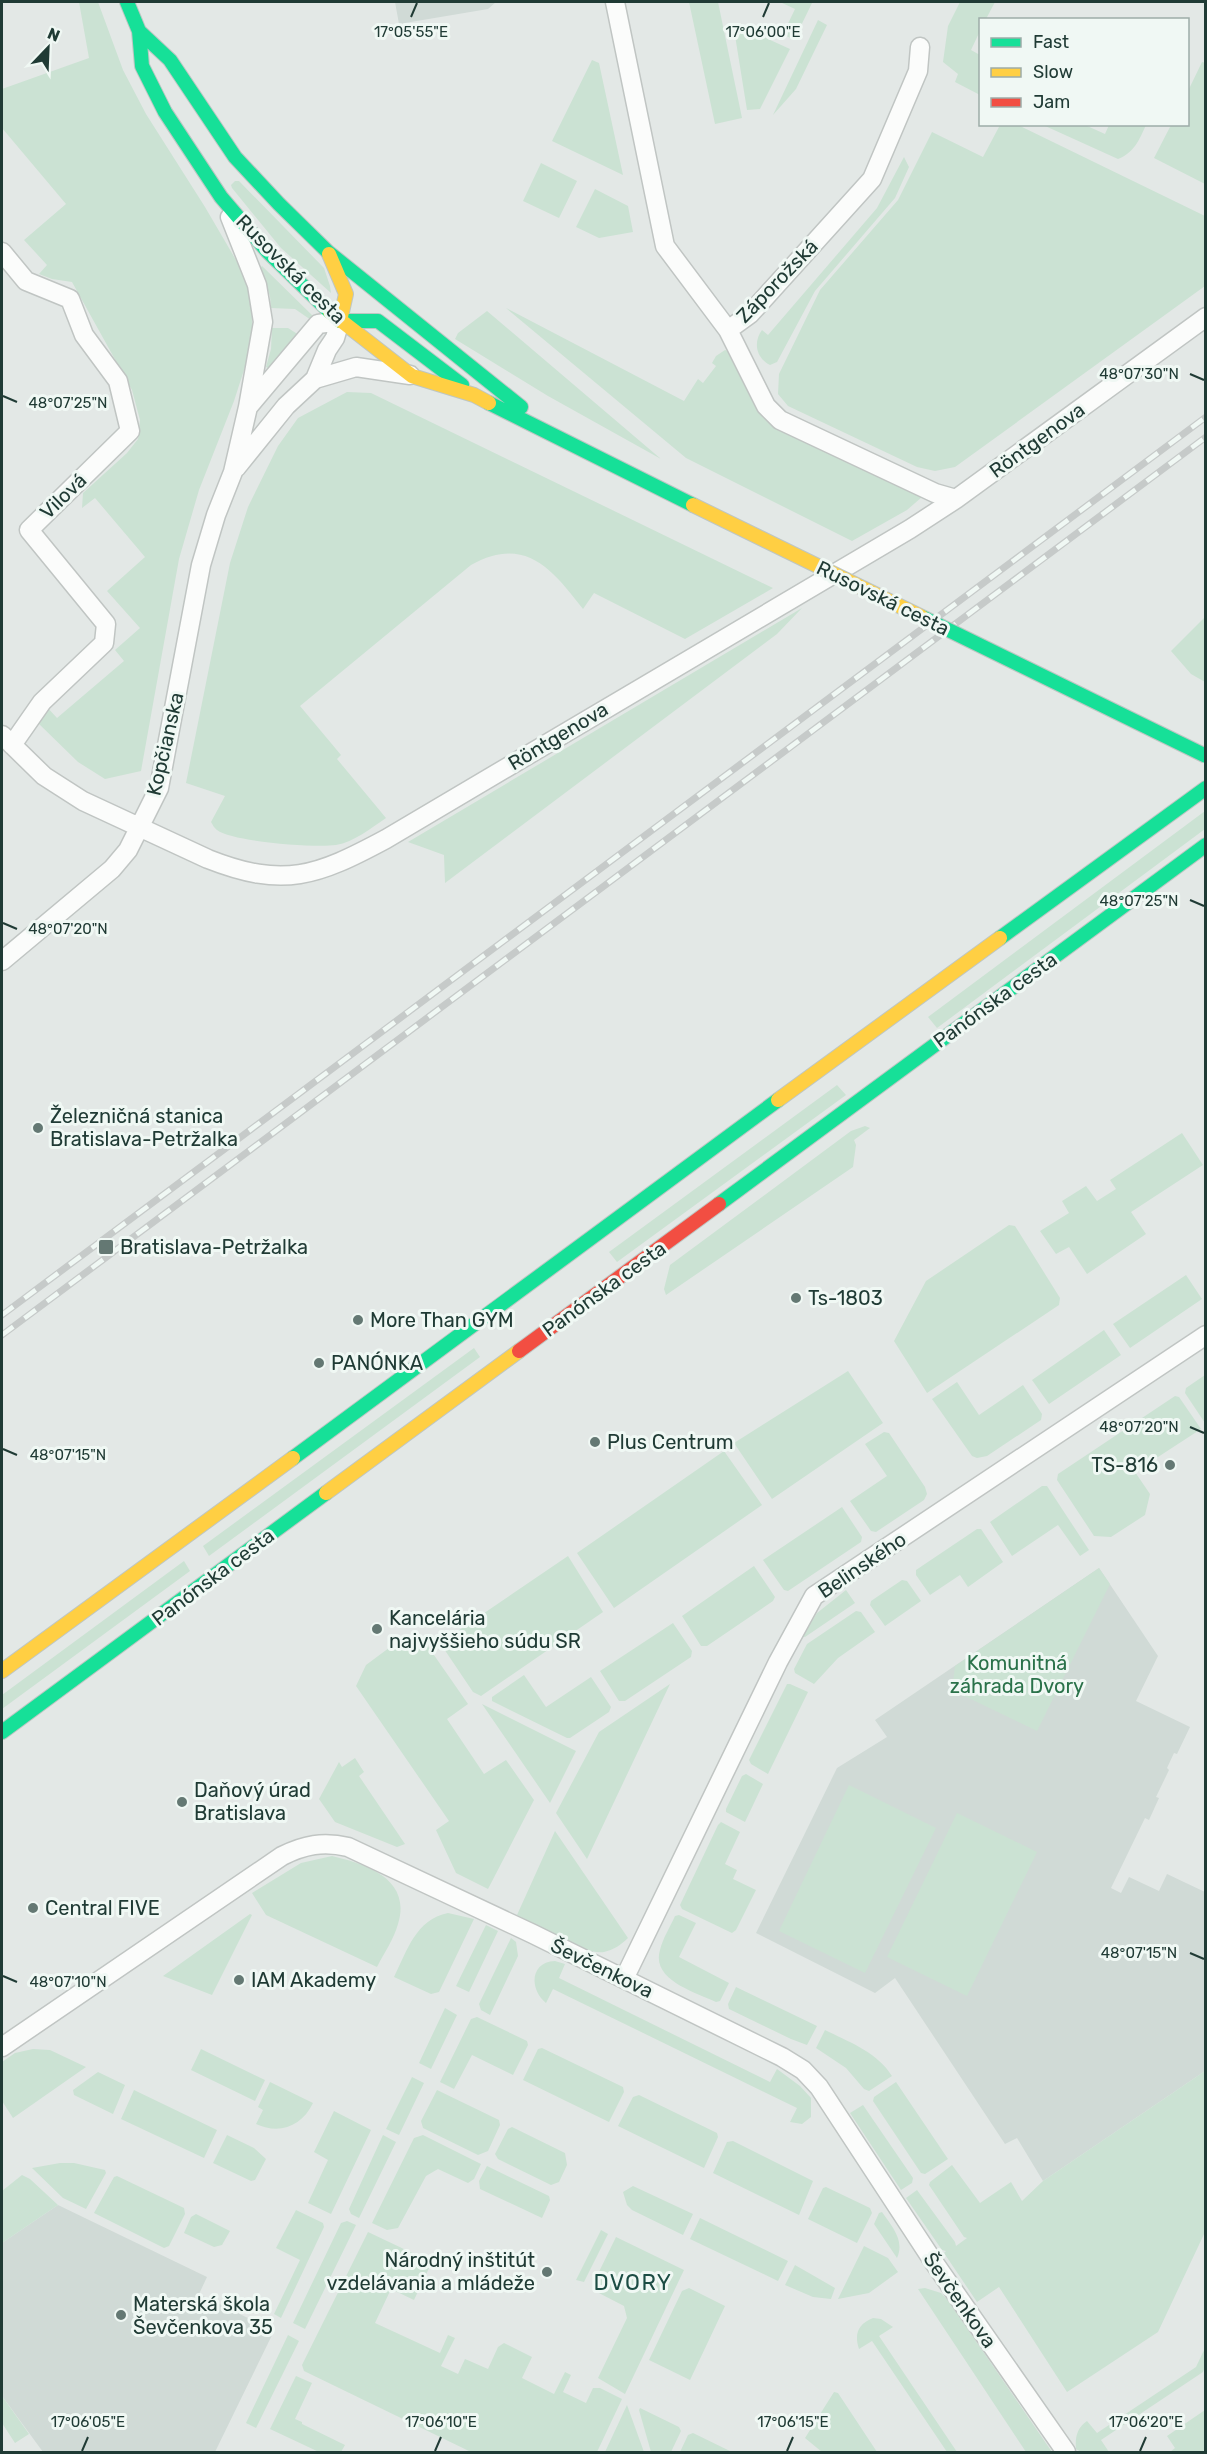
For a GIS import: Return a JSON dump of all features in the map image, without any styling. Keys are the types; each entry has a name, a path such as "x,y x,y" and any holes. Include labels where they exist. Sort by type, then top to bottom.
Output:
{"main road":[{"name":"Rusovská cesta","path":"127,2 139,31 142,66 165,112 221,197 268,252 339,321 412,375 474,395 1206,756"},
{"name":"Rusovská cesta","path":"139,31 170,60 235,157 328,252 561,439"},
{"path":"328,252 346,294 339,321 378,321 474,395"},
{"path":"2,1671 184,1539 601,1229 1206,788"},
{"name":"Panónska cesta","path":"2,1732 1206,845"}],"street":[{"name":"Záporožská","path":"615,2 665,246 728,330 750,314 872,179 918,71 920,46"},
{"name":"Kopčianska","path":"2,960 112,869 128,850 141,826 156,794 162,774 201,565 232,472 248,407 263,322 257,285 242,243 221,197"},
{"name":"Vilová","path":"2,252 26,281 70,299 84,335 118,381 130,432 29,530 106,624 104,643 42,702 7,740"},
{"name":"Röntgenova","path":"7,740 44,776 83,801 216,862 262,875 290,877 328,868 386,839 910,529 956,499 1206,317"},
{"name":"Kopčianska","path":"232,472 286,406 315,379 327,350 335,338 339,321 318,324 248,407"},
{"path":"728,330 766,406 780,420 935,493 956,499"},
{"name":"Kopčianska","path":"315,379 356,367 412,375"},
{"name":"Belinského","path":"624,1979 778,1662 814,1596 1206,1335"},
{"name":"Ševčenkova","path":"2,2047 282,1856 298,1848 317,1844 348,1846 782,2057 812,2078 927,2252 1066,2452"}],"shaded area":[{"path":"395,2 496,2 488,9 399,24"},
{"path":"1099,1568 1158,1656 1136,1701 1190,1727 1177,1754 1174,1753 1167,1768 1169,1770 1156,1797 1159,1798 1149,1820 1145,1818 1111,1888 1121,1893 1129,1877 1159,1891 1167,1874 1205,1892 1205,2071 1043,2181 1017,2138 1005,2144 895,1978 875,1993 756,1933 837,1768 887,1737 875,1720"},
{"name":"Materská škola Ševčenkova 35","path":"58,2205 207,2277 199,2294 274,2331 215,2452 43,2452 2,2396 2,2243"}],"green space":[{"path":"79,2 98,2 123,70 146,114 243,272 251,299 253,342 234,401 199,490 179,559 141,771 105,779 78,762 37,722 46,706 57,718 124,661 115,650 140,628 107,591 145,557 95,498 82,508 83,493 127,453 138,439 140,420 132,390 72,282 39,274 47,265 24,240 66,204 2,128 2,89 89,58"},
{"path":"689,2 718,2 742,118 715,124"},
{"path":"780,2 812,3 794,40 783,34 795,9"},
{"path":"960,2 995,2 987,18 979,18 979,33 971,50 979,54 979,94 955,82 958,74 943,62 948,26"},
{"path":"818,20 827,25 796,89 773,115"},
{"path":"733,23 790,49 760,109 747,110"},
{"path":"592,60 599,63 623,175 552,141"},
{"path":"1202,62 1206,63 1205,184 1154,158 1170,126 1189,126 1189,89"},
{"path":"999,126 1020,126 1205,216 1205,286 955,467 935,471 917,467 788,406 778,394 779,374 820,290 898,200 932,132 983,157"},
{"path":"1045,126 1087,126 1105,134 1109,126 1146,126 1139,141 1118,159"},
{"path":"904,157 909,167 895,198 815,291 777,362 770,365 765,362 757,349 757,340 762,330 768,335 877,208"},
{"path":"541,163 577,181 559,218 523,201"},
{"path":"239,181 324,268 331,293 281,248 232,188 231,185"},
{"path":"595,189 628,206 633,232 599,238 576,227"},
{"path":"262,266 314,317 311,320 295,309 271,308 270,296 260,268"},
{"path":"506,308 684,401 698,379 703,383 716,366 712,363 716,356 725,350 730,352 765,416 923,495 907,510 852,541 686,458"},
{"path":"487,311 661,459 548,396 455,339 458,333"},
{"path":"272,328 288,328 299,335 270,369 266,367 271,349"},
{"path":"347,392 371,393 773,588 685,639 594,593 583,609 548,570 522,555 507,554 490,557 471,565 300,706 341,755 337,759 386,818 356,838 326,846 256,841 226,834 216,829 211,822 225,796 186,783 230,563 248,507 278,446 298,418"},
{"path":"802,608 777,634 445,883 444,855 408,842"},
{"path":"1205,617 1205,682 1191,674 1171,651"},
{"path":"1205,811 1205,829 937,1028 928,1017"},
{"path":"837,1085 846,1095 617,1262 609,1252"},
{"path":"865,1126 870,1128 854,1140 856,1145 853,1167 666,1295 664,1289 670,1265 851,1131"},
{"path":"1182,1133 1203,1165 1131,1212 1146,1234 1087,1274 1069,1247 1056,1254 1040,1231 1069,1213 1062,1201 1086,1186 1097,1201 1116,1189 1110,1180"},
{"path":"1009,1225 1015,1226 1060,1298 1059,1305 927,1393 894,1341 926,1281"},
{"path":"1186,1275 1202,1299 1130,1348 1113,1324"},
{"path":"1104,1330 1121,1355 1049,1404 1032,1380"},
{"path":"474,1348 480,1357 209,1556 203,1546"},
{"path":"848,1371 883,1423 772,1499 734,1443"},
{"path":"1205,1375 1205,1423 1185,1393 1186,1388"},
{"path":"957,1382 979,1415 1023,1385 1042,1414 1041,1420 987,1456 977,1458 972,1456 932,1399"},
{"path":"1175,1396 1179,1397 1201,1429 1135,1472 1150,1494 1145,1515 1111,1537 1094,1536 1057,1480 1058,1474"},
{"path":"884,1432 889,1433 925,1487 927,1494 924,1500 876,1532 871,1531 850,1501 887,1476 865,1444"},
{"path":"724,1451 762,1505 614,1608 577,1553"},
{"path":"1042,1486 1047,1486 1089,1550 1080,1556 1058,1525 1012,1556 990,1522"},
{"path":"842,1507 862,1537 861,1542 788,1591 784,1590 763,1560"},
{"path":"977,1529 981,1529 1003,1562 968,1587 960,1575 930,1595 916,1575 916,1570"},
{"path":"568,1556 603,1612 481,1696 473,1692 440,1643"},
{"path":"184,1561 190,1571 2,1709 2,1695"},
{"path":"754,1566 775,1597 773,1601 707,1646 701,1646 682,1616"},
{"name":"Komunitná záhrada Dvory","path":"1099,1568 1110,1584 1037,1731 952,1690 955,1666"},
{"path":"902,1580 907,1581 921,1601 885,1626 870,1605 871,1601"},
{"path":"846,1590 855,1603 802,1637 817,1613"},
{"path":"856,1611 861,1612 875,1632 838,1658 814,1684 795,1673 794,1669 807,1644"},
{"path":"673,1623 692,1651 691,1657 625,1701 619,1701 600,1671"},
{"path":"401,1639 427,1645 468,1704 447,1719 484,1774 506,1760 534,1800 488,1889 456,1873 436,1830 449,1821 356,1686 366,1665"},
{"path":"524,1675 546,1707 591,1677 611,1707 609,1712 567,1738 492,1701 492,1697"},
{"path":"670,1684 587,1859 556,1813 599,1732"},
{"path":"787,1684 808,1692 768,1774 751,1764 749,1760"},
{"path":"482,1704 576,1751 550,1803"},
{"path":"355,1758 364,1772 359,1776 405,1844 397,1847 335,1822 319,1799 339,1762 342,1767"},
{"path":"746,1774 763,1784 745,1822 726,1812 726,1809 742,1776"},
{"path":"849,1785 936,1828 865,1973 779,1931"},
{"path":"957,1813 1037,1852 967,1996 887,1957"},
{"path":"721,1822 740,1832 725,1864 737,1870 733,1879 756,1890 736,1930 732,1933 682,1909 680,1905"},
{"path":"555,1831 628,1938 614,1949 595,1952 572,1945 517,1915"},
{"path":"332,1856 372,1869 392,1885 398,1896 401,1908 398,1924 377,1967 266,1915 252,1893 301,1863"},
{"path":"448,1913 474,1919 439,1992 431,1994 394,1977 408,1947 420,1929 437,1916"},
{"path":"250,1914 252,1915 212,1995 163,1976"},
{"path":"679,1915 696,1923 679,1957 729,1983 720,2001 716,2002 677,1984 662,1969 659,1960 661,1946 675,1916"},
{"path":"486,1925 498,1931 469,1992 456,1986"},
{"path":"511,1938 516,1942 518,1956 490,2015 481,2010 479,2004"},
{"path":"555,1961 565,1964 559,1978 770,2082 777,2069 800,2086 811,2098 811,2117 802,2124 790,2122 797,2108 553,1989 546,2003 537,1991 535,1977 541,1966"},
{"path":"736,1987 817,2026 807,2045 729,2009 728,2004"},
{"path":"445,2008 457,2015 431,2069 419,2063"},
{"path":"477,2017 527,2041 528,2045 513,2075 472,2055 454,2089 440,2082 471,2019"},
{"path":"825,2030 871,2054 892,2076 869,2091 864,2089 846,2068 816,2048"},
{"path":"542,2048 623,2087 624,2092 609,2122 523,2080 538,2049"},
{"path":"33,2049 50,2050 86,2067 13,2118 2,2101 2,2062 15,2053"},
{"path":"201,2049 265,2080 255,2101 191,2070"},
{"path":"1205,2071 1205,2232 1158,2332 1067,2392 999,2287 977,2302 944,2253 946,2251 942,2250 906,2198 917,2190 956,2246 967,2238 964,2237 929,2185 952,2165 980,2203 1011,2182 1022,2201 1043,2181"},
{"path":"98,2072 125,2085 113,2114 74,2095 73,2090"},
{"path":"412,2077 424,2083 399,2135 386,2129"},
{"path":"270,2082 313,2103 303,2118 282,2128 273,2129 256,2124 263,2110 258,2107"},
{"path":"896,2082 948,2159 925,2174 921,2173 873,2101 874,2097"},
{"path":"134,2090 217,2130 204,2158 121,2119"},
{"path":"437,2090 499,2120 500,2125 488,2151 478,2155 423,2128 421,2121"},
{"path":"639,2095 717,2133 718,2137 704,2168 618,2126 633,2097"},
{"path":"863,2105 913,2178 912,2183 901,2190 850,2113"},
{"path":"334,2111 371,2130 331,2214 308,2203 328,2160 314,2152"},
{"path":"512,2127 565,2153 567,2165 559,2182 551,2185 498,2159 495,2154 508,2129"},
{"path":"227,2135 254,2148 266,2159 255,2180 251,2181 213,2163"},
{"path":"383,2135 396,2142 359,2218 351,2214 349,2209"},
{"path":"423,2135 481,2164 474,2179 468,2183 438,2169 426,2176 398,2228 387,2230 372,2223 414,2138"},
{"path":"733,2141 813,2181 799,2215 713,2173 727,2142"},
{"path":"74,2163 105,2170 106,2173 86,2209 63,2198 32,2168"},
{"path":"487,2166 549,2196 550,2200 542,2218 480,2189 479,2181"},
{"path":"22,2175 30,2179 58,2205 2,2243 2,2191"},
{"path":"117,2176 184,2208 185,2214 169,2246 164,2248 94,2213 114,2177"},
{"path":"633,2186 693,2214 683,2235 632,2210 627,2205 623,2192"},
{"path":"826,2187 870,2208 872,2213 857,2243 808,2219 823,2188"},
{"path":"296,2210 323,2223 324,2227 281,2318 274,2314 300,2260 276,2248"},
{"path":"882,2212 898,2239 897,2258 874,2224 879,2213"},
{"path":"196,2214 230,2231 222,2245 214,2247 184,2233 191,2217"},
{"path":"700,2218 788,2261 778,2281 690,2239"},
{"path":"347,2221 356,2225 305,2329 293,2323 341,2223"},
{"path":"601,2230 608,2234 584,2282 576,2280"},
{"path":"368,2232 425,2259 430,2266 414,2300 391,2289 375,2323 440,2353 448,2335 455,2338 441,2366 458,2374 465,2359 488,2369 498,2347 504,2343 532,2357 522,2378 554,2394 565,2372 571,2375 563,2392 586,2403 593,2388 600,2388 622,2399 597,2452 471,2452 304,2371 302,2365"},
{"path":"616,2237 684,2270 625,2394 598,2378 627,2318 624,2306 595,2291 593,2284"},
{"path":"864,2246 888,2258 898,2272 869,2293 838,2299"},
{"path":"795,2265 835,2288 831,2299 813,2297 785,2285"},
{"path":"689,2288 725,2306 690,2380 649,2360 682,2291"},
{"path":"925,2288 941,2293 947,2299 1052,2452 1026,2452 918,2289"},
{"path":"873,2318 881,2319 893,2327 879,2336 957,2452 947,2452 872,2341 859,2349 858,2330"},
{"path":"288,2335 299,2341 256,2428 246,2423"},
{"path":"1205,2348 1203,2372 1101,2440 1109,2452 1081,2452 1076,2449 1077,2433 1087,2421 1097,2433 1196,2367"},
{"path":"296,2376 312,2383 295,2419 345,2445 341,2452 319,2452 270,2429"},
{"path":"834,2392 838,2393 877,2452 822,2452 805,2438"},
{"path":"2,2396 29,2434 15,2443 2,2423"},
{"path":"627,2405 644,2452 605,2452"},
{"path":"640,2408 679,2427 681,2431 671,2452 651,2452"},
{"path":"1205,2410 1205,2452 1170,2452 1175,2448 1167,2436"},
{"path":"693,2433 732,2452 680,2452 688,2435"}],"railway":[{"path":"2,1315 1206,417"},
{"path":"2,1335 1206,437"}],"traffic: fast":[{"path":"127,2 139,31 142,66 165,112 221,197 268,252 330,312"},
{"path":"139,31 170,60 235,157 279,204 328,252 521,407"},
{"path":"340,321 378,321 462,385"},
{"path":"489,403 693,505"},
{"path":"922,617 1206,756"},
{"path":"1000,938 1206,788"},
{"path":"719,1204 1206,845"},
{"path":"293,1458 778,1100"},
{"path":"2,1732 326,1493"}],"traffic: slow":[{"path":"329,254 346,294 340,321"},
{"path":"330,312 412,376 474,395 489,403"},
{"path":"693,505 922,617"},
{"path":"778,1100 1000,938"},
{"path":"326,1493 519,1351"},
{"path":"2,1671 293,1458"}],"traffic: jam":[{"path":"519,1351 719,1204"}],"place":[{"name":"Železničná stanica Bratislava-Petržalka","path":"38,1128"},
{"name":"Bratislava-Petržalka","path":"106,1247"},
{"name":"Ts-1803","path":"796,1298"},
{"name":"More Than GYM","path":"358,1320"},
{"name":"PANÓNKA","path":"319,1363"},
{"name":"Plus Centrum","path":"595,1442"},
{"name":"TS-816","path":"1170,1465"},
{"name":"Kancelária najvyššieho súdu SR","path":"377,1629"},
{"name":"Daňový úrad Bratislava","path":"182,1802"},
{"name":"Central FIVE","path":"33,1908"},
{"name":"IAM Akademy","path":"239,1980"},
{"name":"Národný inštitút vzdelávania a mládeže","path":"547,2272"},
{"name":"Materská škola Ševčenkova 35","path":"121,2315"}],"district":[{"name":"DVORY","path":"633,2282"}]}
